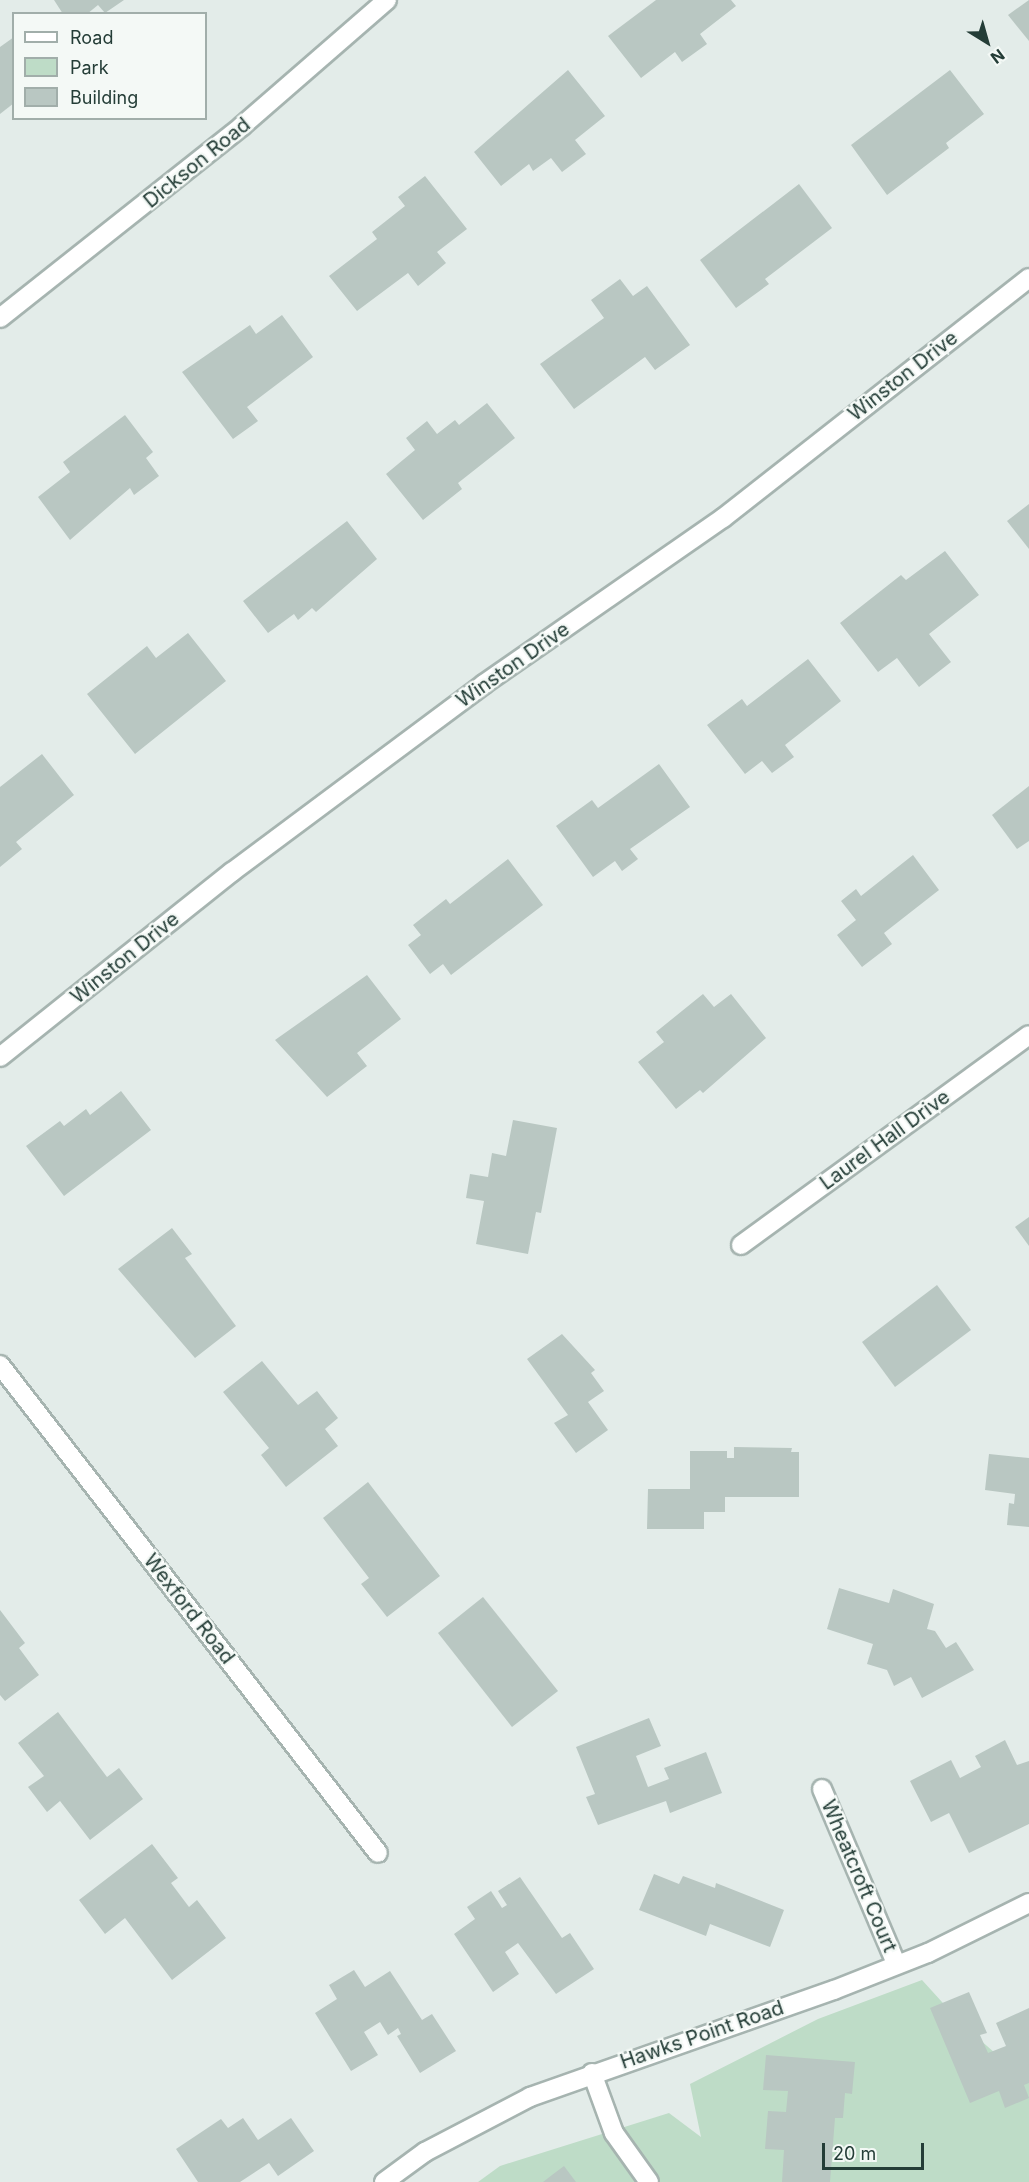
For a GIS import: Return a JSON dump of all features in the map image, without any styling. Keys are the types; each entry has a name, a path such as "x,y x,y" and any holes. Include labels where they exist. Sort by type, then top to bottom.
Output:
{"street":[{"name":"Dickson Road","path":"0,318 242,126 387,0"},
{"name":"Winston Drive","path":"0,1057 232,872 484,684 723,518 1029,278"},
{"name":"Laurel Hall Drive","path":"741,1245 1029,1035"},
{"name":"Wexford Road","path":"0,1365 378,1853"},
{"name":"Wheatcroft Court","path":"822,1789 896,1963"},
{"name":"Hawks Point Road","path":"384,2182 465,2128 592,2073 834,1990 896,1963 928,1953 1029,1903"},
{"path":"592,2073 614,2133 649,2182"}],"green space":[{"path":"922,1980 962,2024 1029,2083 1029,2182 478,2182 500,2166 669,2113 701,2137 690,2084 818,2019"}],"building":[{"path":"54,0 124,0 106,12 98,5 89,12 62,12"},
{"path":"656,0 731,0 736,6 700,34 707,44 682,62 675,52 641,78 608,36"},
{"path":"1029,0 1029,41 1008,15"},
{"path":"12,38 12,105 0,114 0,47"},
{"path":"568,70 605,116 575,140 586,154 562,172 551,158 533,171 529,164 501,186 474,152"},
{"path":"950,70 984,114 946,143 949,148 887,195 851,145"},
{"path":"425,176 467,229 437,252 446,263 418,286 408,273 357,311 329,276 377,239 372,232 405,206 398,197"},
{"path":"799,184 832,228 765,279 769,284 736,308 700,260"},
{"path":"620,279 633,296 647,286 690,345 655,370 645,357 574,409 540,364 604,318 591,300"},
{"path":"282,315 313,357 247,407 258,421 233,439 182,372 250,325 256,334"},
{"path":"487,403 515,438 458,483 462,489 423,520 386,474 415,450 406,438 427,421 437,434 455,420 459,425"},
{"path":"125,415 153,452 146,458 159,476 134,495 130,488 70,540 38,497 70,472 63,462"},
{"path":"1029,504 1029,549 1007,521"},
{"path":"347,521 377,559 316,612 312,608 298,620 294,614 268,633 243,601"},
{"path":"945,551 979,595 929,634 951,662 919,687 897,658 878,672 840,623 901,575 906,580"},
{"path":"188,633 226,681 135,754 87,694 147,646 156,658"},
{"path":"808,659 841,701 785,745 794,757 772,773 762,761 745,774 707,725 742,699 747,706"},
{"path":"42,754 74,795 16,842 22,849 0,867 0,787"},
{"path":"659,764 690,807 630,849 638,859 622,871 615,861 593,877 556,826 592,800 598,808"},
{"path":"1029,786 1029,841 1017,849 992,815"},
{"path":"913,855 939,890 884,933 892,944 862,967 837,935 856,920 841,901 856,889 861,896"},
{"path":"508,859 543,905 451,975 443,964 430,974 408,945 421,935 413,925 446,899 450,904"},
{"path":"367,975 401,1019 357,1053 367,1066 327,1097 275,1040"},
{"path":"703,994 714,1007 731,994 766,1038 703,1093 700,1090 676,1109 638,1062 664,1042 656,1032"},
{"path":"121,1091 151,1130 64,1196 26,1146 60,1121 64,1126 86,1109 90,1115"},
{"path":"513,1120 557,1128 541,1213 536,1212 528,1254 476,1244 484,1201 466,1198 470,1174 488,1177 492,1153 506,1156"},
{"path":"1029,1217 1029,1246 1015,1227"},
{"path":"172,1228 192,1254 185,1258 236,1326 195,1358 118,1269"},
{"path":"937,1285 971,1330 895,1387 862,1342"},
{"path":"562,1334 595,1370 591,1373 604,1391 588,1402 608,1430 576,1453 554,1423 568,1415 527,1359"},
{"path":"262,1361 298,1405 317,1391 338,1418 325,1429 338,1446 286,1487 261,1455 269,1448 223,1392"},
{"path":"734,1447 792,1448 791,1452 799,1452 799,1497 725,1497 725,1512 704,1512 704,1529 647,1529 648,1489 690,1489 690,1451 727,1451 727,1458 734,1458"},
{"path":"989,1454 1029,1458 1029,1527 1007,1525 1009,1503 1014,1504 1015,1494 985,1490"},
{"path":"368,1482 440,1576 387,1617 361,1584 369,1578 323,1518"},
{"path":"839,1588 889,1603 893,1589 934,1604 927,1629 935,1631 946,1648 956,1642 974,1670 922,1698 911,1677 894,1686 887,1670 867,1664 873,1644 827,1629"},
{"path":"483,1597 558,1691 512,1727 438,1633"},
{"path":"0,1610 25,1643 19,1648 39,1675 5,1701 0,1695"},
{"path":"58,1712 107,1777 119,1768 143,1799 90,1840 60,1801 47,1812 28,1787 44,1776 18,1743"},
{"path":"649,1718 661,1746 636,1756 648,1787 669,1779 664,1768 706,1752 722,1793 670,1813 666,1801 598,1825 586,1797 595,1794 576,1747"},
{"path":"1005,1740 1017,1765 1029,1761 1029,1824 969,1853 949,1813 931,1822 910,1781 951,1760 960,1778 981,1767 975,1756"},
{"path":"152,1844 178,1878 171,1883 189,1907 197,1900 226,1938 172,1980 125,1918 105,1934 79,1900"},
{"path":"654,1874 679,1884 683,1876 715,1888 716,1883 784,1910 770,1947 710,1924 706,1936 639,1910"},
{"path":"520,1877 562,1938 570,1933 594,1969 556,1994 518,1943 505,1952 519,1974 493,1992 454,1934 475,1919 467,1907 491,1891 502,1908 507,1905 498,1891"},
{"path":"354,1970 365,1987 390,1971 422,2020 432,2014 456,2051 420,2073 397,2036 401,2034 398,2028 388,2035 380,2022 364,2032 378,2055 351,2071 315,2013 337,1999 329,1985"},
{"path":"969,1992 987,2033 980,2035 988,2053 1006,2046 996,2023 1029,2008 1029,2083 1024,2085 1029,2098 1005,2108 999,2091 970,2103 930,2008"},
{"path":"766,2055 855,2062 852,2094 845,2093 843,2118 835,2118 830,2182 782,2182 784,2150 765,2149 768,2111 786,2112 788,2091 763,2090"},
{"path":"243,2118 258,2140 291,2118 314,2151 278,2176 269,2163 240,2182 198,2182 176,2149 221,2119 228,2128"},
{"path":"564,2166 576,2182 543,2182 552,2175"}]}
